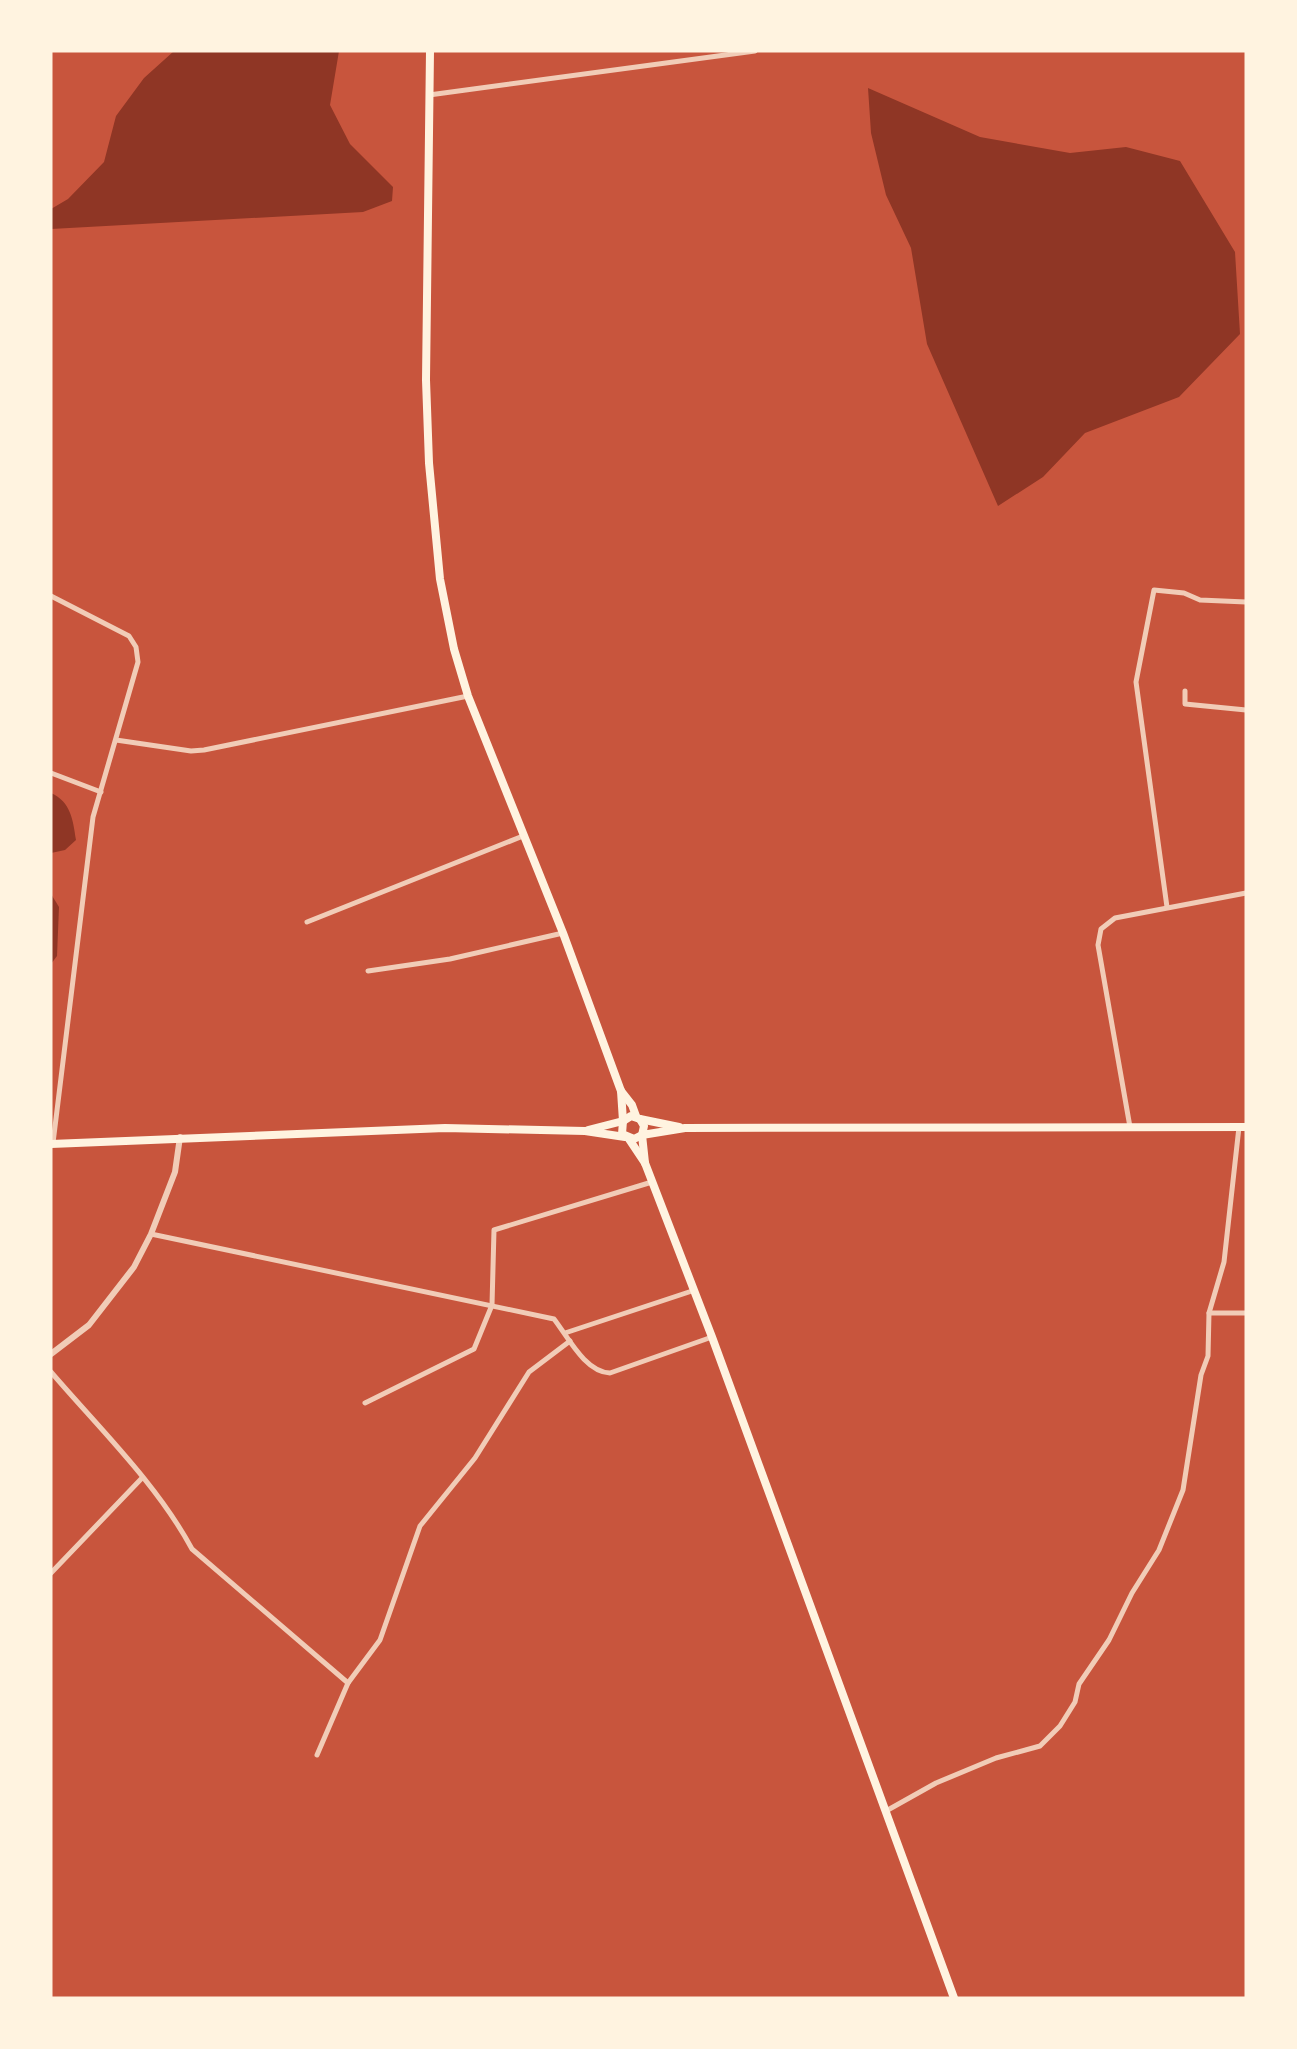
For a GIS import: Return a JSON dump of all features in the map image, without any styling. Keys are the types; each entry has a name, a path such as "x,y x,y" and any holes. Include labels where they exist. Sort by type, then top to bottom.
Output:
{"main road":[{"path":"430,51 426,380 429,463 440,579 454,649 468,696 563,933 621,1090 644,1126 642,1135 645,1163 712,1337 954,1998"},
{"path":"621,1090 623,1121 621,1127 645,1163"},
{"path":"585,1131 638,1118 685,1128"},
{"path":"52,1143 445,1128 585,1131 627,1138 685,1128 1243,1127"}],"street":[{"path":"429,95 755,51"},
{"path":"1167,907 1136,682 1154,590 1184,593 1200,600 1246,602"},
{"path":"51,596 129,636 136,647 138,662 93,817 52,1143"},
{"path":"1185,691 1185,704 1246,710"},
{"path":"116,740 191,751 204,750 468,696"},
{"path":"51,773 101,792"},
{"path":"307,922 523,836"},
{"path":"1130,1127 1098,945 1101,929 1115,918 1246,893"},
{"path":"368,971 450,959 563,933"},
{"path":"886,1811 936,1783 996,1758 1040,1746 1060,1726 1075,1702 1079,1684 1109,1640 1132,1593 1159,1550 1183,1490 1201,1375 1208,1356 1209,1313 1224,1262 1243,1127"},
{"path":"51,1354 89,1325 134,1267 151,1234 175,1173 180,1137"},
{"path":"365,1403 474,1349 492,1305 494,1230 652,1182"},
{"path":"151,1234 555,1319 588,1364 599,1372 610,1373 712,1337"},
{"path":"565,1333 693,1291"},
{"path":"1209,1313 1246,1313"},
{"path":"317,1755 348,1683 380,1640 420,1526 475,1458 529,1371 570,1341"},
{"path":"51,1372 142,1478 182,1530 192,1549 348,1683"},
{"path":"51,1573 142,1478"}],"shaded area":[{"path":"174,51 339,51 330,105 350,144 393,187 392,201 363,212 51,229 51,209 68,199 104,162 116,116 144,78"},
{"path":"868,88 980,137 1070,153 1126,147 1180,161 1235,252 1240,334 1179,397 1085,433 1043,477 998,506 927,344 911,248 886,195 871,133"},
{"path":"51,793 63,801 70,812 76,840 65,850 51,853"},
{"path":"51,894 59,907 57,956 51,964"}]}
